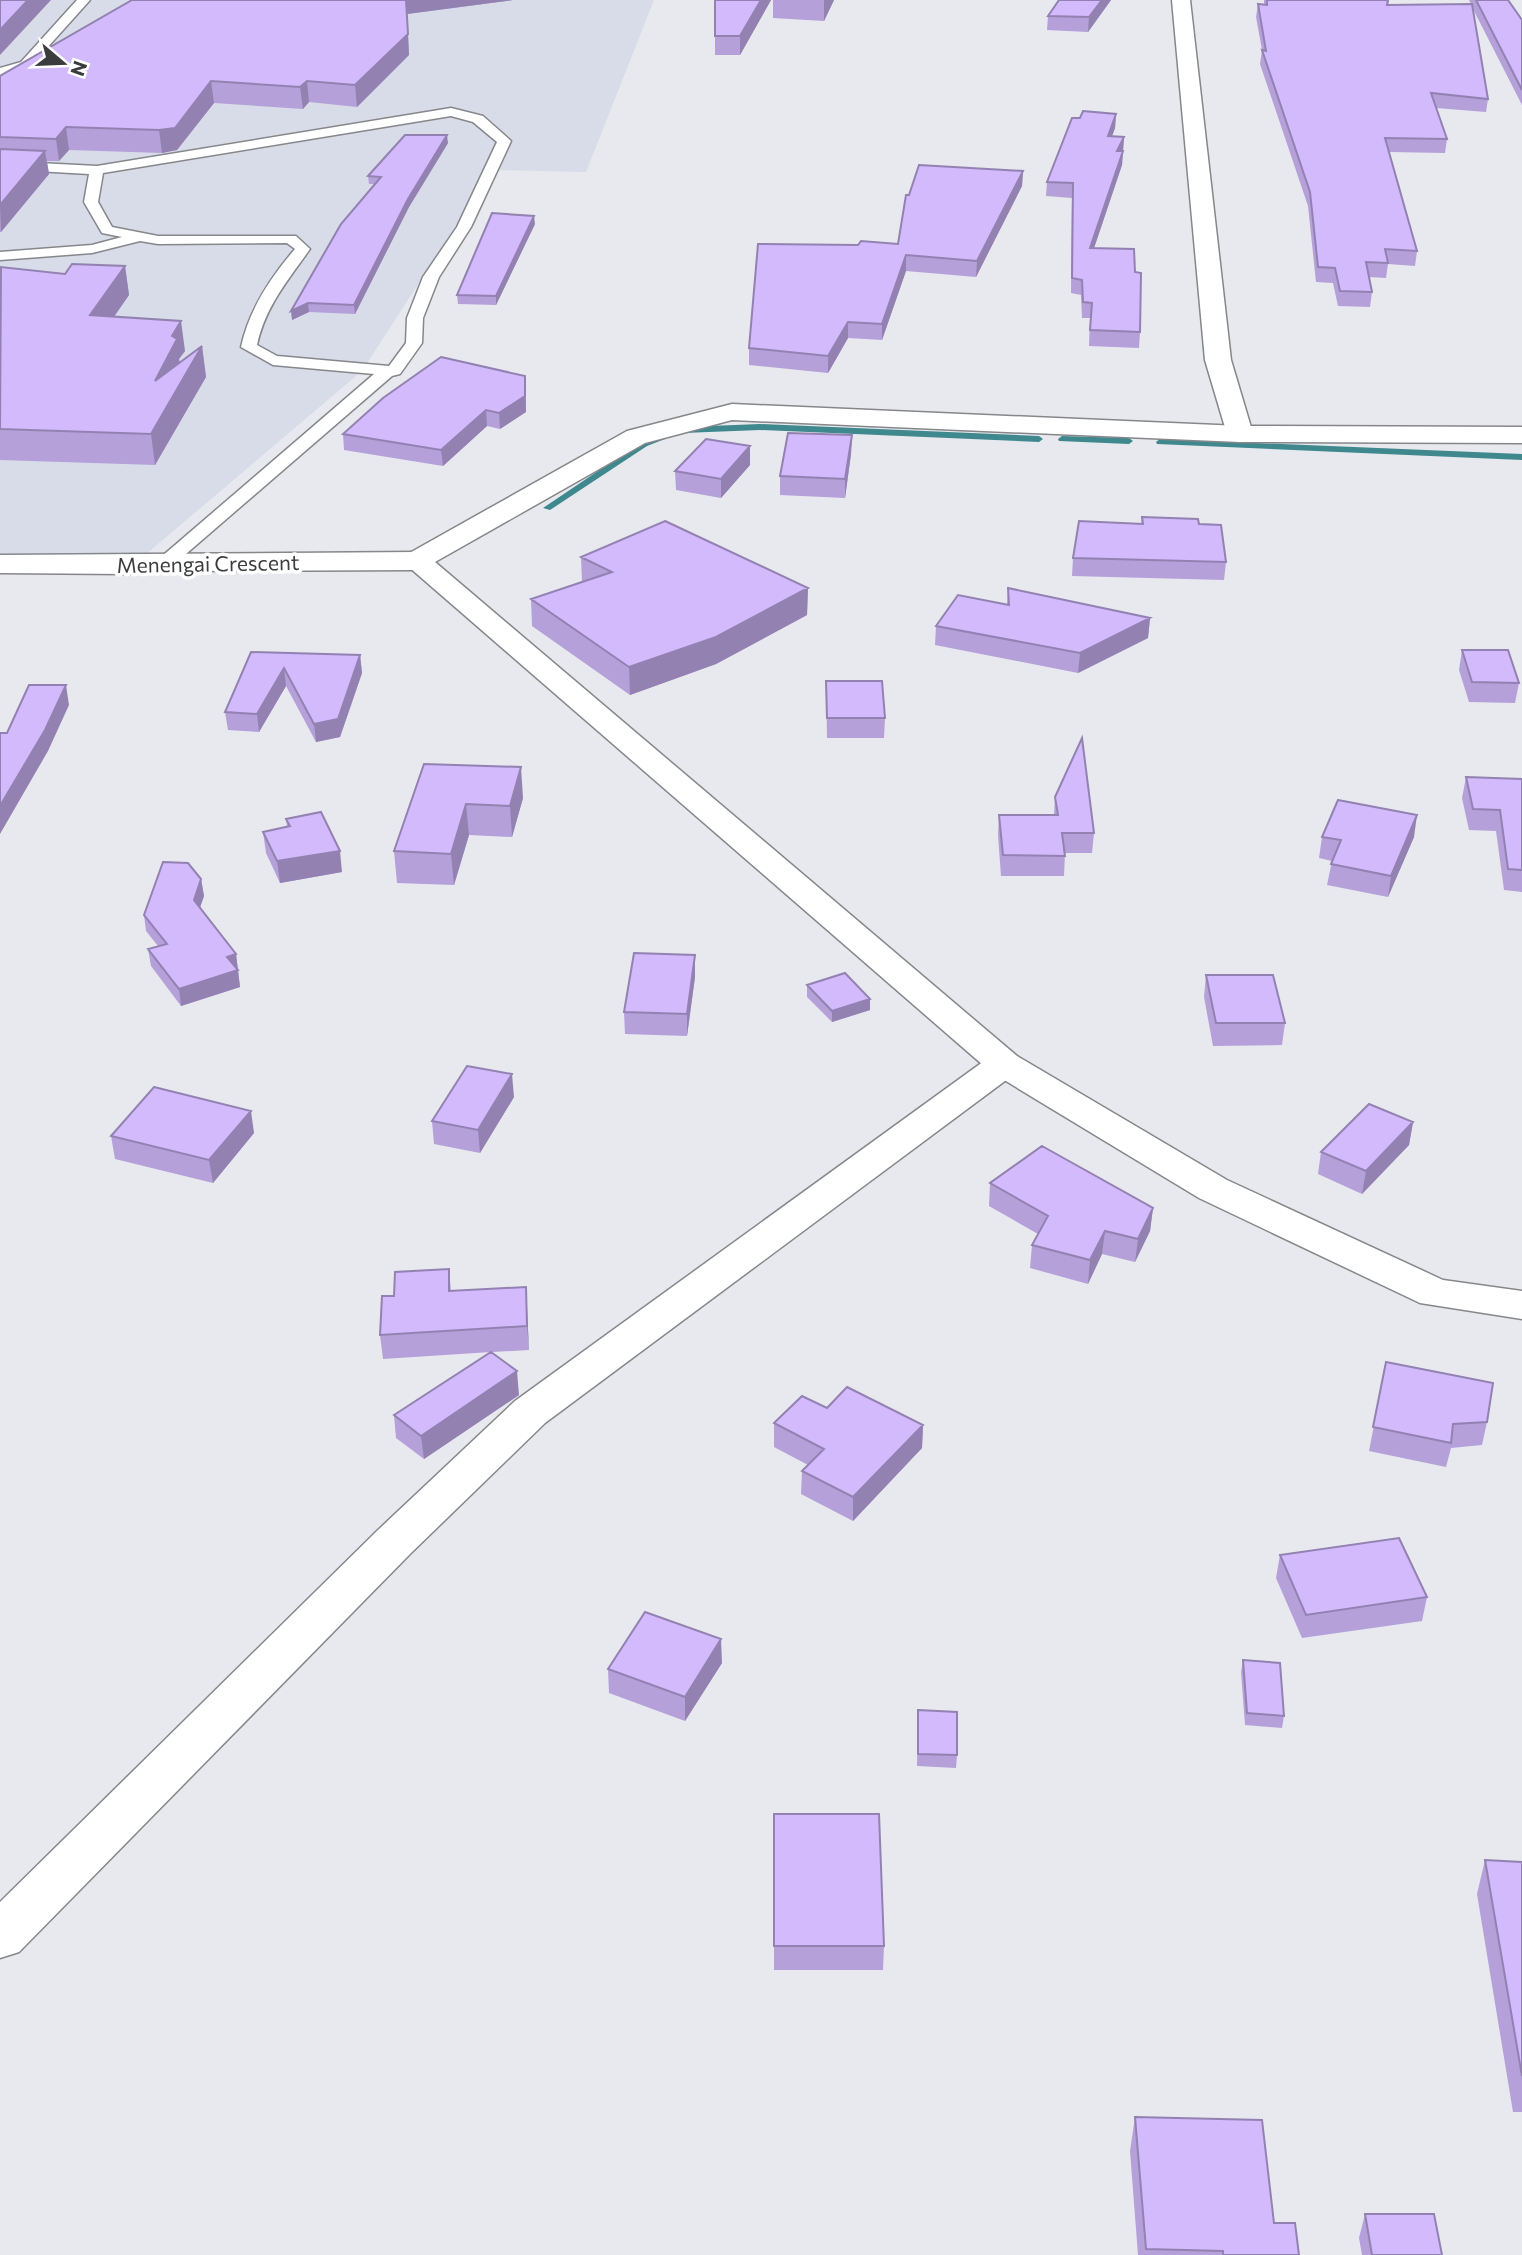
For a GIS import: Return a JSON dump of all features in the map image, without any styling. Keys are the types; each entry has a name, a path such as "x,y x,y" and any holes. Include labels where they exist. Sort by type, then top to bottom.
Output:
{"street":[{"path":"1181,0 1218,360 1240,434"},
{"path":"1522,435 1240,434 732,412 636,436 416,561 1004,1064 1213,1189 1435,1293 1522,1305"},
{"name":"Menengai Crescent","path":"0,564 416,561"},
{"path":"0,1936 384,1552 530,1412 1004,1064"}],"lane":[{"path":"0,72 24,65 84,0"},
{"path":"0,165 97,170 450,113 478,119 504,141 464,227 431,277 415,318 414,343 394,371 273,360 249,347 252,328 290,263 303,249 291,239 158,240 107,230 91,202 97,170"},
{"path":"0,256 92,249 122,244 141,237"},
{"path":"166,562 388,370"}],"shaded area":[{"path":"0,0 654,0 586,172 492,170 362,371 138,561 0,557"}],"building":[{"path":"0,0 28,0 0,30"},
{"path":"132,0 406,0 408,34 355,85 307,81 300,87 211,81 175,128 159,130 66,127 56,139 0,137 0,76"},
{"path":"715,0 761,0 740,36 715,36"},
{"path":"1059,0 1102,0 1089,17 1048,16"},
{"path":"1267,0 1388,0 1387,5 1472,4 1488,99 1431,93 1447,139 1385,138 1417,251 1385,249 1388,263 1366,262 1372,292 1340,291 1335,268 1318,267 1310,192 1262,50 1266,51 1258,4 1267,5"},
{"path":"1476,0 1508,0 1522,20 1522,90"},
{"path":"1083,111 1116,114 1108,136 1124,137 1117,151 1123,151 1090,248 1134,249 1135,272 1141,273 1140,332 1090,330 1092,303 1083,302 1082,280 1072,278 1073,183 1047,182 1072,118 1080,118"},
{"path":"405,135 447,135 408,199 354,305 308,303 291,311 341,224 381,177 368,176"},
{"path":"0,149 45,151 0,205"},
{"path":"919,165 1023,171 977,261 906,255 882,324 848,322 828,356 749,348 758,244 858,245 861,241 898,244 906,195 909,195"},
{"path":"492,213 534,216 496,296 457,295"},
{"path":"72,264 125,266 90,315 181,321 172,336 177,339 155,381 202,346 151,434 0,429 1,267 65,274"},
{"path":"441,357 525,376 525,396 499,413 486,410 441,450 343,434 383,398"},
{"path":"788,433 852,435 845,479 780,476"},
{"path":"706,439 750,446 721,479 675,471"},
{"path":"1142,517 1198,519 1199,524 1221,525 1226,562 1073,558 1079,521 1143,524"},
{"path":"665,521 808,588 716,637 629,667 531,599 612,572 581,557"},
{"path":"1008,588 1150,618 1080,653 936,626 958,595 1009,605"},
{"path":"1462,650 1508,650 1519,683 1472,682"},
{"path":"251,652 360,655 338,719 314,724 284,668 257,714 225,712"},
{"path":"826,681 882,681 885,718 827,718"},
{"path":"29,685 66,685 45,730 0,806 0,733 7,733"},
{"path":"1082,738 1094,833 1062,833 1065,856 1003,855 999,815 1058,815 1055,797"},
{"path":"424,764 521,767 510,806 466,804 451,854 394,851"},
{"path":"1466,777 1522,779 1522,870 1508,869 1500,810 1473,809"},
{"path":"1338,800 1417,815 1391,876 1331,864 1341,840 1322,837"},
{"path":"321,812 340,851 277,861 263,832 290,826 286,819"},
{"path":"163,862 188,863 201,879 194,900 236,954 227,957 238,970 179,989 148,949 167,944 144,915"},
{"path":"634,953 695,955 687,1014 624,1012"},
{"path":"845,973 870,999 832,1011 807,985"},
{"path":"1206,975 1273,975 1285,1023 1216,1023"},
{"path":"467,1066 512,1074 478,1130 432,1121"},
{"path":"154,1087 251,1111 209,1160 111,1136"},
{"path":"1369,1104 1413,1122 1366,1171 1321,1152"},
{"path":"1042,1146 1153,1208 1138,1239 1105,1231 1090,1260 1032,1245 1048,1216 990,1183"},
{"path":"449,1269 449,1291 526,1287 527,1326 380,1335 382,1296 394,1296 395,1272"},
{"path":"491,1352 517,1371 421,1436 394,1415"},
{"path":"1386,1362 1493,1383 1487,1422 1453,1424 1451,1443 1373,1427"},
{"path":"847,1387 923,1425 853,1497 802,1471 824,1449 774,1423 802,1396 827,1408"},
{"path":"1399,1538 1427,1597 1306,1615 1280,1555"},
{"path":"645,1612 721,1639 685,1697 608,1669"},
{"path":"1243,1660 1280,1663 1284,1716 1247,1713"},
{"path":"918,1710 957,1712 957,1755 918,1754"},
{"path":"774,1814 879,1814 884,1946 774,1946"},
{"path":"1485,1860 1522,1862 1522,2076"},
{"path":"1135,2117 1262,2120 1274,2223 1295,2223 1299,2255 1223,2255 1223,2251 1146,2249"},
{"path":"1365,2214 1434,2214 1442,2255 1372,2255"}],"waterway":[{"path":"683,430 760,427 1039,439"},
{"path":"547,508 644,444 662,437"},
{"path":"1062,439 1129,441"},
{"path":"1160,442 1522,457"}]}
